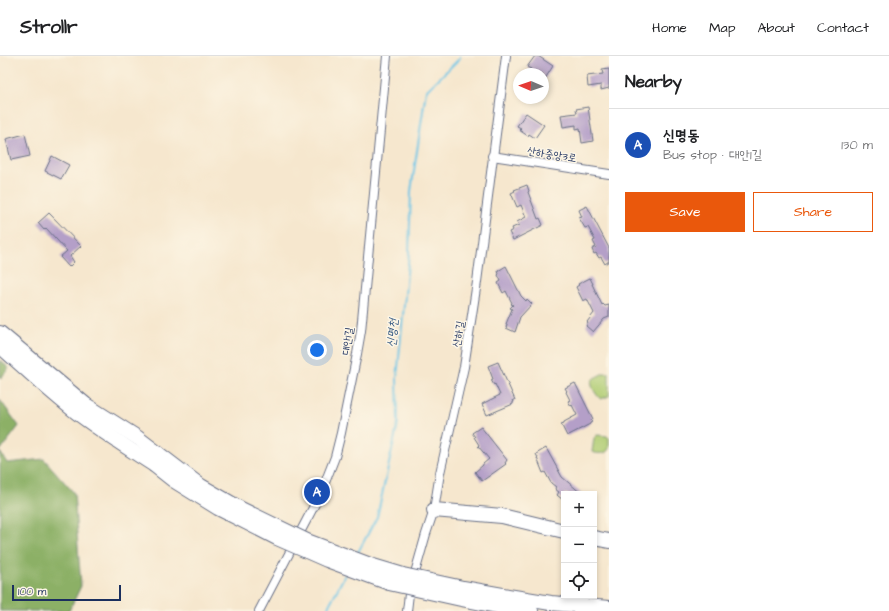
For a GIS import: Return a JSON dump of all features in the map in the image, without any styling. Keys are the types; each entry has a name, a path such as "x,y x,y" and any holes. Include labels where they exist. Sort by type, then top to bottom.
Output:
{"highway":[{"path":"0,333 86,405 138,438 157,459"},
{"path":"0,346 77,412 130,449 157,459 241,509 307,541 373,566 403,575 464,588 523,606 551,603 609,608"},
{"path":"434,510 502,516 561,530"},
{"path":"597,539 609,541"}],"street":[{"name":"대안1길","path":"259,611 326,480 335,457 341,433 357,354 360,331 387,56"},
{"name":"산하길","path":"407,611 409,594 434,510 440,474 464,367 477,282 506,56"},
{"name":"산하중앙3로","path":"492,156 609,174"}],"green space":[{"path":"0,360 9,368 0,379"},
{"path":"604,373 609,373 609,396 601,399 597,396 591,382"},
{"path":"0,400 19,426 0,451"},
{"path":"597,435 607,436 609,438 609,448 604,453 592,452 594,438"},
{"path":"0,452 7,463 44,459 74,493 81,586 69,611 0,611"}],"building":[{"path":"535,56 538,56 553,66 549,72 549,68 527,67"},
{"path":"609,69 609,88 601,90 601,85 588,87 587,76 603,74 602,70"},
{"path":"588,107 593,141 582,143 580,128 576,129 576,125 563,127 561,115 577,113 576,109"},
{"path":"526,113 544,125 535,138 529,134 528,136 519,130 521,128 517,126"},
{"path":"25,134 30,156 11,160 6,139"},
{"path":"52,156 69,165 61,179 45,171"},
{"path":"527,185 528,192 538,219 540,218 543,225 513,240 509,232 513,230 512,228 519,225 517,222 526,217 521,205 517,207 511,193 515,191 514,190"},
{"path":"587,206 609,248 609,261 605,264 601,257 599,258 596,253 594,254 592,249 596,247 593,241 595,240 588,227 585,228 579,218 582,217 579,210"},
{"path":"49,213 81,246 70,256 74,262 69,267 60,257 67,251 46,228 44,230 38,223"},
{"path":"506,266 521,296 532,304 520,317 515,332 506,328 506,324 512,309 510,308 513,305 511,304 512,303 506,291 503,293 498,283 501,281 498,271"},
{"path":"590,278 602,305 609,305 609,317 604,319 593,332 586,326 588,323 587,322 594,313 587,299 583,301 576,287 579,285 578,284"},
{"path":"498,362 515,400 513,400 513,404 487,415 482,404 500,395 495,384 494,385 491,380 493,379 488,366"},
{"path":"575,383 593,419 591,420 592,422 590,424 567,436 561,424 577,415 572,405 571,406 568,401 570,400 565,388"},
{"path":"481,427 507,460 505,463 506,464 482,481 475,472 489,459 478,446 479,445 472,433"},
{"path":"546,448 562,477 578,491 561,491 561,498 557,495 559,492 555,489 556,487 551,483 545,472 543,473 536,454"}],"waterway":[{"name":"신명천","path":"357,554 377,517 398,423 397,378 409,253 411,191 426,91 460,58 460,56"},
{"name":"신명천","path":"326,611 346,573"}],"place":[{"name":"신명동","path":"317,492"}]}
